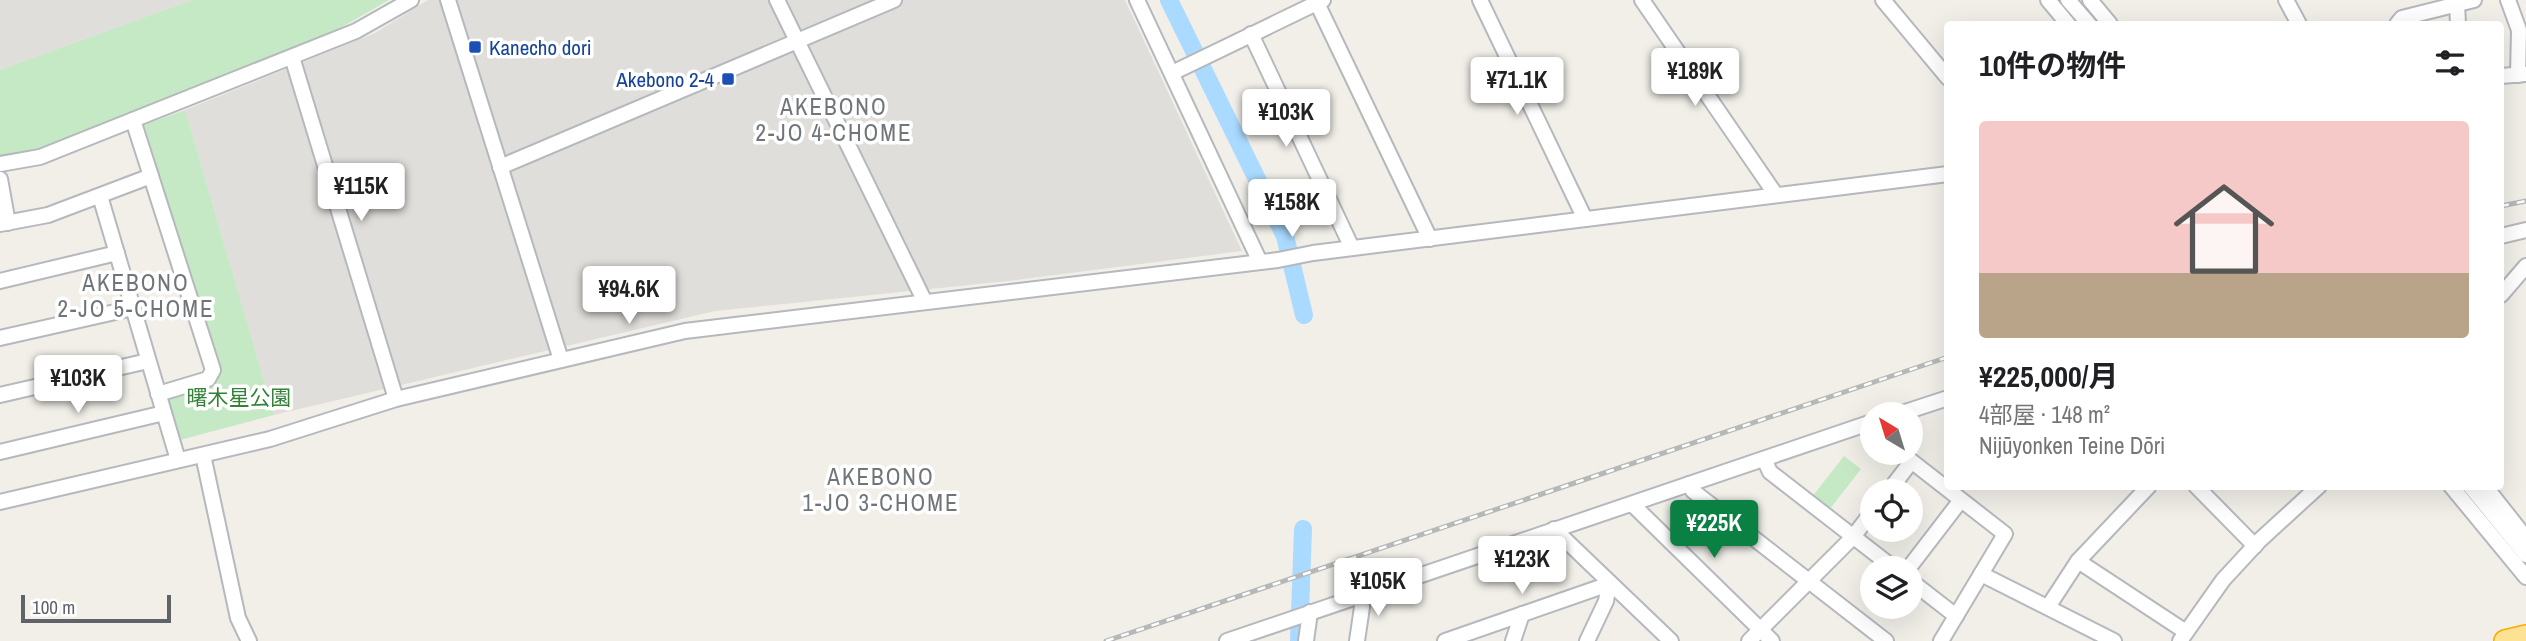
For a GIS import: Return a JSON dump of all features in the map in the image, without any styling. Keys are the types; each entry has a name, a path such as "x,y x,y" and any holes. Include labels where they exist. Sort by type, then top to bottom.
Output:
{"highway":[{"path":"2505,641 2526,636"}],"street":[{"path":"0,164 40,157 292,57 356,31 411,0"},
{"path":"448,0 561,360"},
{"path":"777,0 924,300"},
{"path":"500,167 894,0"},
{"path":"1137,0 1260,262"},
{"path":"1480,0 1585,219"},
{"path":"1642,0 1776,195"},
{"path":"1883,0 1944,73"},
{"path":"2048,0 2066,21"},
{"path":"2068,0 2086,21"},
{"path":"2090,0 2108,21"},
{"path":"2286,0 2297,21"},
{"path":"2400,21 2402,18 2474,0"},
{"path":"2504,76 2522,75 2519,30 2508,0"},
{"path":"1171,73 1320,1 1430,239"},
{"path":"2457,4 2458,21"},
{"path":"1251,34 1352,248"},
{"path":"292,57 396,399"},
{"path":"133,120 213,370 208,379 158,394"},
{"path":"0,502 270,439 396,399 685,331 924,300 1278,260 1313,253 1944,174"},
{"path":"0,178 4,224 48,215 151,176"},
{"path":"100,196 178,460"},
{"path":"2504,235 2526,230"},
{"path":"0,281 117,253"},
{"path":"2504,292 2526,266"},
{"path":"0,338 133,308"},
{"path":"0,395 148,361"},
{"path":"1923,408 1944,403"},
{"path":"0,452 164,413"},
{"path":"1227,641 1860,428"},
{"path":"203,455 240,627 249,641"},
{"path":"1764,459 1770,472 1878,556"},
{"path":"1918,466 1944,487"},
{"path":"1689,484 1886,641"},
{"path":"1941,641 2006,534 1948,490"},
{"path":"2048,607 2078,561 2146,490"},
{"path":"2200,490 2255,546"},
{"path":"2299,490 2306,498"},
{"path":"2078,561 2184,638 2223,580 2315,490"},
{"path":"2454,490 2526,577"},
{"path":"2473,490 2526,555"},
{"path":"2488,490 2526,538"},
{"path":"1918,556 1961,500"},
{"path":"1632,504 1772,641"},
{"path":"1749,641 1860,528"},
{"path":"1554,529 1664,638"},
{"path":"1981,574 2114,641"},
{"path":"1445,641 1609,584"},
{"path":"1587,641 1606,601 1609,584"},
{"path":"1923,590 1956,616"},
{"path":"1357,641 1361,596"},
{"path":"1306,641 1307,613"},
{"path":"1513,641 1522,614"}],"shaded area":[{"path":"0,0 192,0 0,70"},
{"path":"428,0 1125,0 1242,251 1008,281 715,311 274,415 185,110 375,33"}],"green space":[{"path":"192,0 389,0 335,31 38,149 0,156 0,70"},
{"name":"曙木星公園","path":"185,110 274,415 180,440 167,399 216,382 220,373 144,125"},
{"path":"1844,456 1861,469 1829,510 1812,497"}],"waterway":[{"path":"1169,0 1285,236 1304,315"},
{"path":"1299,641 1303,529"}],"railway":[{"path":"2504,205 2526,201"},
{"path":"1106,641 1944,358"}],"place":[{"name":"Kanecho dori","path":"475,47"},
{"name":"Akebono 2-4","path":"728,79"}],"district":[{"name":"AKEBONO 2-JO 4-CHOME","path":"834,119"},
{"name":"AKEBONO 2-JO 5-CHOME","path":"136,295"},
{"name":"AKEBONO 1-JO 3-CHOME","path":"881,489"}]}
